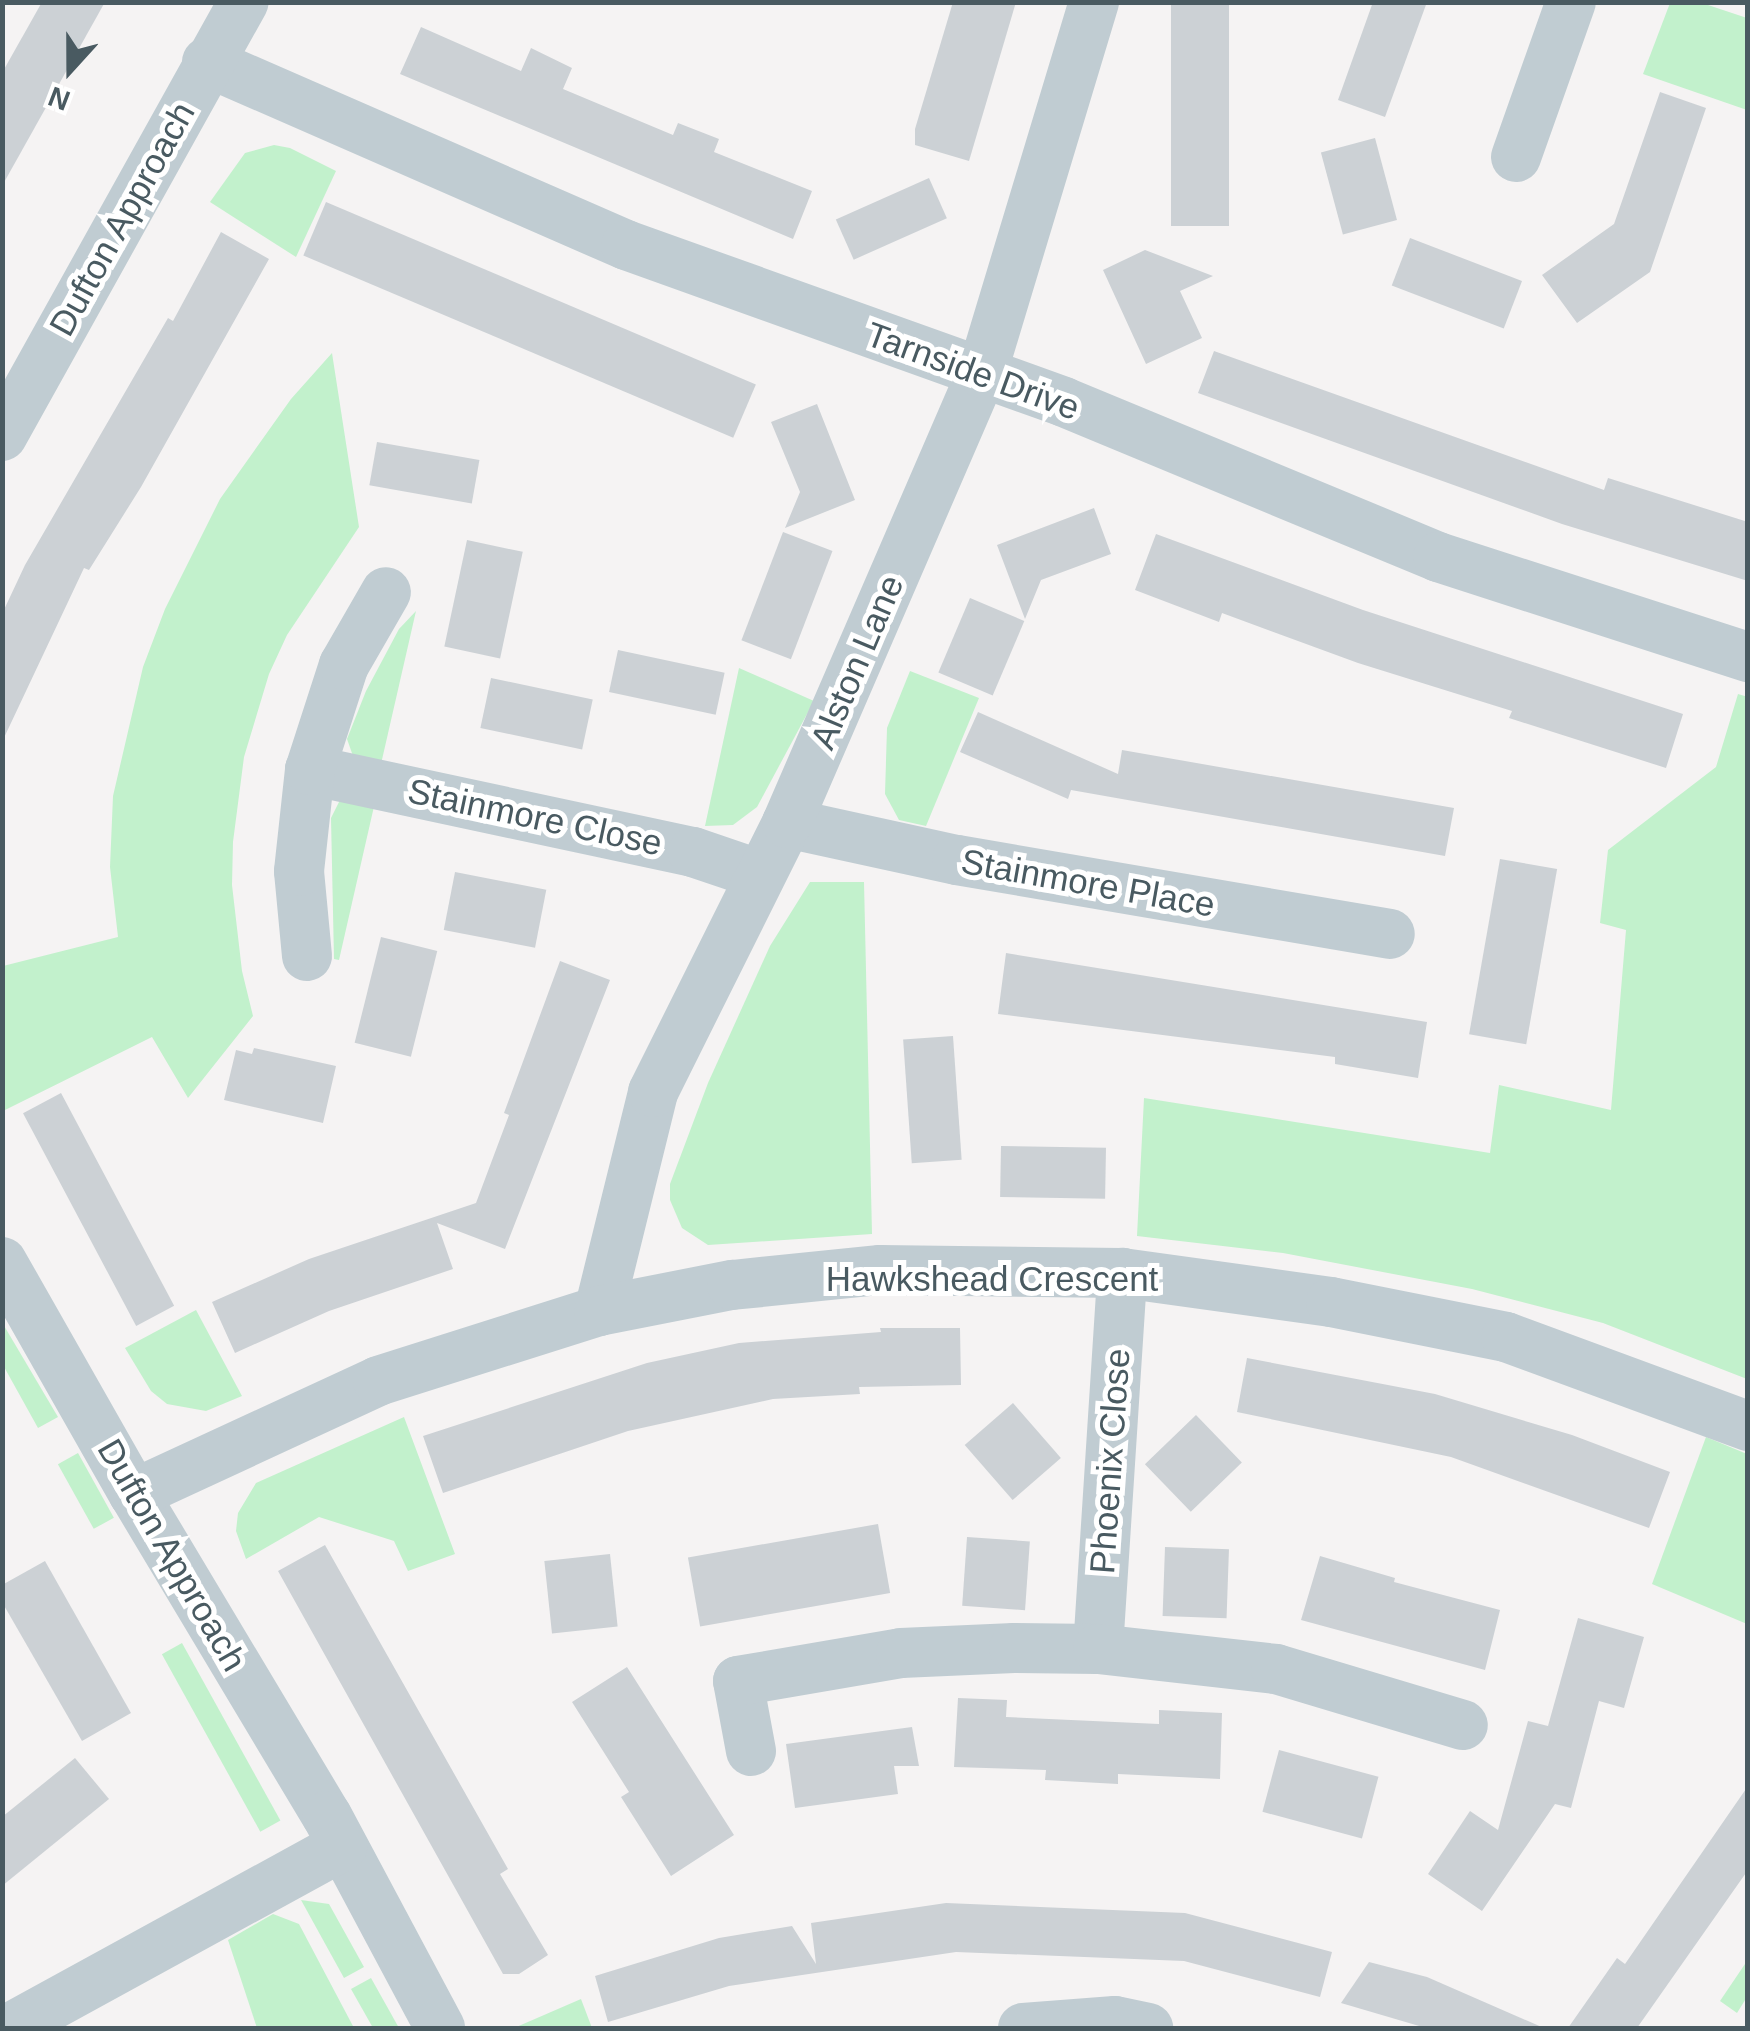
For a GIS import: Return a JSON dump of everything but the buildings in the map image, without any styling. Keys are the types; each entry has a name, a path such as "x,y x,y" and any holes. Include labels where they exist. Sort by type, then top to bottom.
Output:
{"street":[{"name":"Dufton Approach","path":"2,436 207,62 244,2"},
{"name":"Alston Lane","path":"600,1311 652,1092 758,874 788,822 982,373 1094,2"},
{"path":"1516,157 1571,2"},
{"name":"Tarnside Drive","path":"207,62 626,246 1064,402 1438,557 1748,656"},
{"path":"307,956 299,872 310,770 344,665 386,592"},
{"name":"Stainmore Close","path":"310,770 693,852 758,874"},
{"name":"Stainmore Place","path":"788,822 888,848 1390,934"},
{"name":"Dufton Approach","path":"2,1262 343,1846 440,2028"},
{"name":"Hawkshead Crescent","path":"134,1494 378,1381 600,1311 732,1285 880,1270 1122,1273 1331,1302 1506,1337 1748,1426"},
{"name":"Phoenix Close","path":"1098,1649 1122,1273"},
{"path":"751,1751 738,1681 901,1653 1098,1649 1276,1668 1463,1725"},
{"path":"10,2028 343,1846"},
{"path":"1023,2028 1115,2021 1148,2028"}],"green space":[{"path":"1670,3 1702,3 1747,18 1747,110 1643,74"},
{"path":"274,145 290,148 336,171 296,257 210,202 245,153"},
{"path":"332,353 359,527 287,635 269,674 244,757 233,842 232,885 242,971 253,1016 188,1098 152,1037 3,1111 3,966 118,937 110,867 113,796 143,667 165,609 220,499 291,399"},
{"path":"416,611 381,764 353,756 347,739 366,691 399,629"},
{"path":"739,668 814,701 757,807 733,825 705,826"},
{"path":"910,671 979,698 926,826 899,820 885,794 887,728"},
{"path":"1738,694 1748,697 1747,1379 1603,1323 1472,1289 1283,1253 1137,1236 1144,1098 1490,1153 1499,1085 1611,1110 1626,930 1600,923 1608,850 1716,767"},
{"path":"340,800 375,802 339,960 334,959 331,818"},
{"path":"810,882 864,882 872,1234 708,1245 682,1228 670,1200 670,1184 708,1083 770,946"},
{"path":"196,1310 242,1396 206,1411 167,1404 151,1391 125,1348"},
{"path":"3,1324 58,1417 38,1428 3,1365"},
{"path":"404,1417 455,1554 408,1571 394,1541 319,1517 246,1559 236,1531 238,1513 256,1483"},
{"path":"1706,1437 1747,1454 1747,1624 1652,1584"},
{"path":"78,1453 114,1518 94,1529 58,1464"},
{"path":"182,1643 280,1821 260,1832 162,1654"},
{"path":"301,1900 329,1904 364,1967 344,1978"},
{"path":"273,1914 299,1924 354,2028 257,2028 228,1940"},
{"path":"1747,1961 1747,1997 1737,2013 1720,2001"},
{"path":"371,1978 399,2028 373,2028 351,1989"},
{"path":"581,1999 592,2028 514,2028"}]}
